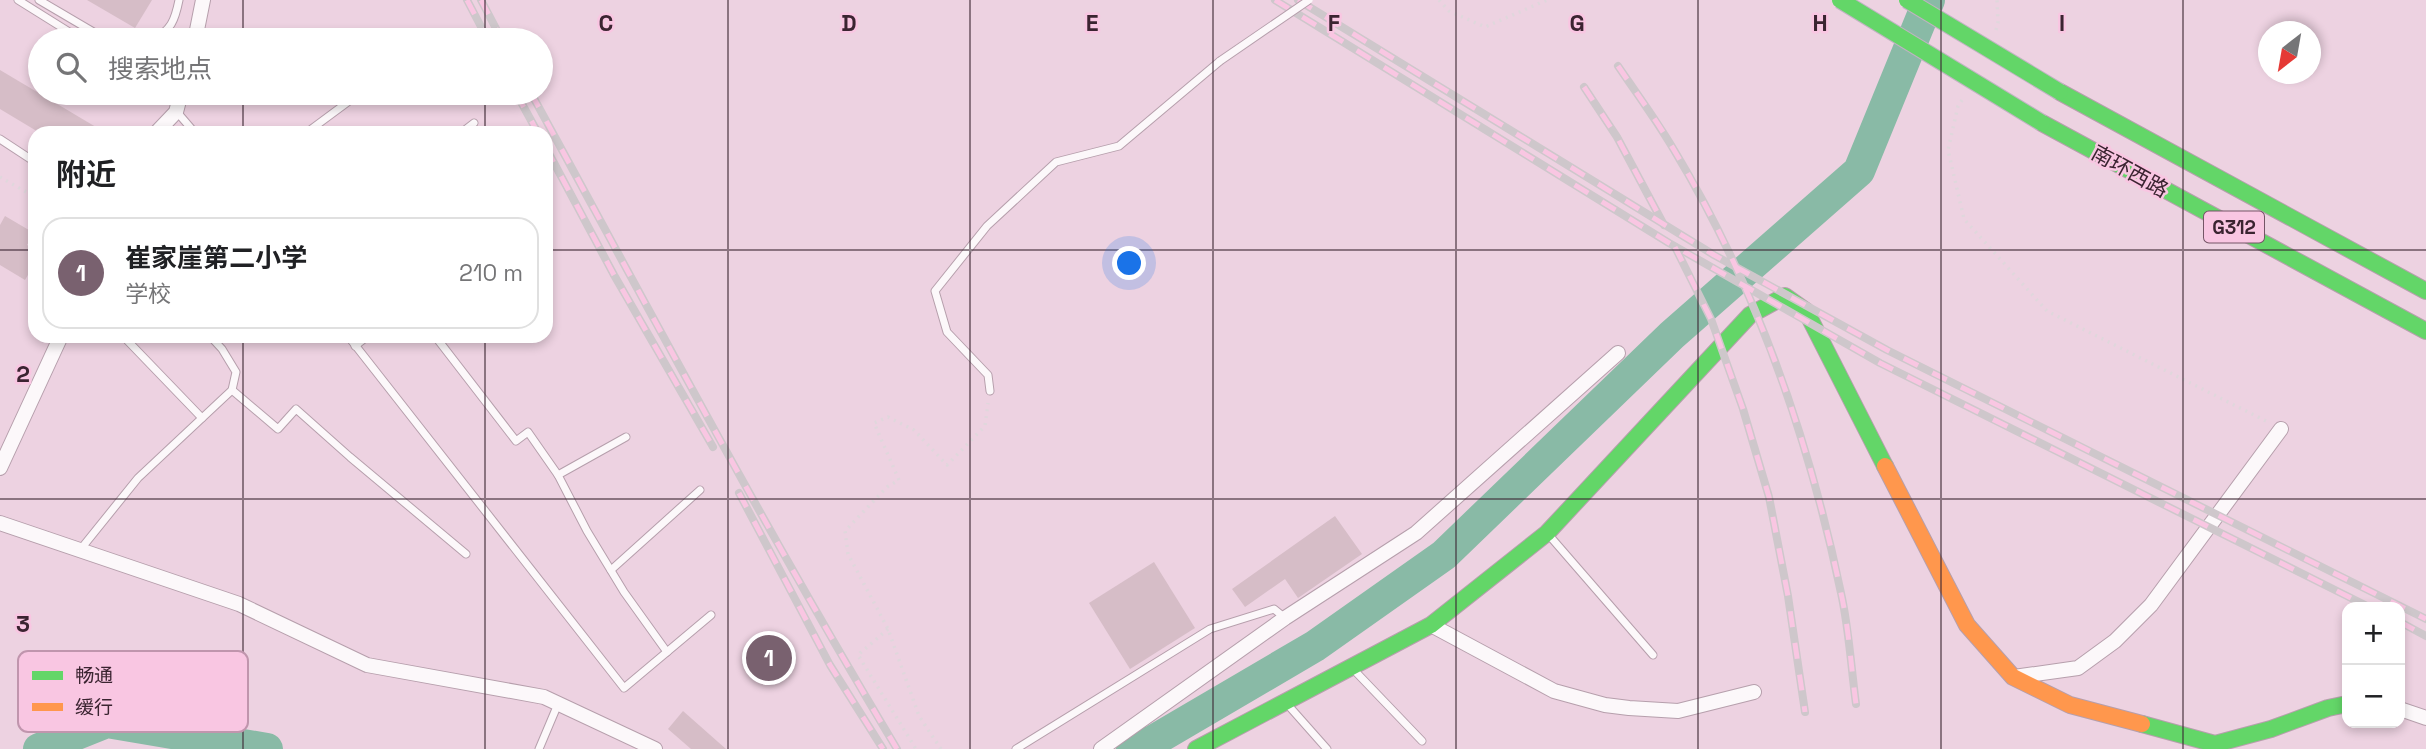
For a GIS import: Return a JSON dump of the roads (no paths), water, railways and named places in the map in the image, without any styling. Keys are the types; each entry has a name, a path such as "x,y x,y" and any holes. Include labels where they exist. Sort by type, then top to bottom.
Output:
{"main road":[{"name":"南环西路","path":"1840,0 2042,123 2426,331"},
{"name":"南环西路","path":"1907,0 2060,92 2426,291"},
{"path":"1196,749 1220,744 1285,702 1431,625 1548,533 1750,315 1785,296 1807,311 1967,625 2013,677 2070,705 2215,744 2342,705"}],"street":[{"path":"197,28 203,0"},
{"path":"161,126 177,105"},
{"path":"0,468 58,343"},
{"path":"1101,749 1284,618 1416,533 1618,352"},
{"path":"2013,677 2078,668 2115,641 2151,605 2281,429"},
{"path":"0,523 239,604 367,665 544,697 655,749"},
{"path":"1431,625 1554,691 1605,705 1678,711 1754,692"},
{"path":"2405,711 2426,718"}],"lane":[{"path":"18,0 63,28"},
{"path":"39,0 87,28"},
{"path":"169,28 176,16 179,0"},
{"path":"990,391 988,375 947,332 934,291 986,226 1056,162 1119,146 1220,61 1309,0"},
{"path":"181,105 191,126"},
{"path":"315,126 344,105"},
{"path":"470,126 474,123"},
{"path":"0,139 28,157"},
{"path":"130,343 202,418"},
{"path":"80,550 138,478 232,390 236,372 216,343"},
{"path":"353,343 625,688 711,615"},
{"path":"355,346 359,343"},
{"path":"440,343 516,441 528,432 558,475 611,570 667,652"},
{"path":"232,390 278,429 296,409 466,554"},
{"path":"558,475 625,437"},
{"path":"611,570 700,490"},
{"path":"1548,533 1653,654"},
{"path":"1016,749 1210,629 1274,608 1284,618"},
{"path":"1351,667 1422,741"},
{"path":"1285,702 1327,749"},
{"path":"539,749 558,704"}],"waterway":[{"path":"1132,749 1153,741 1315,646 1444,555 1672,335 1859,171 1929,0"},
{"path":"39,749 82,732"},
{"path":"166,732 267,749"}],"railway":[{"path":"467,0 482,28"},
{"path":"481,0 496,28"},
{"path":"1275,0 1669,243 1880,363 2359,602"},
{"path":"1298,0 1714,255 1887,350 2426,619"},
{"path":"1618,66 1667,139 1703,202 1730,255 1776,365 1796,421 1828,535 1844,607 1856,704"},
{"path":"1584,87 1617,137 1664,225"},
{"path":"523,105 534,126"},
{"path":"538,105 549,126"},
{"path":"553,133 756,505 897,749"},
{"path":"553,161 614,275 713,447"},
{"path":"1675,247 1711,319 1743,409 1769,497 1788,596 1805,712"},
{"path":"739,493 830,665 883,749"},
{"path":"2405,625 2426,636"}],"place":[{"name":"崔家崖第二小学","path":"769,658"}]}
